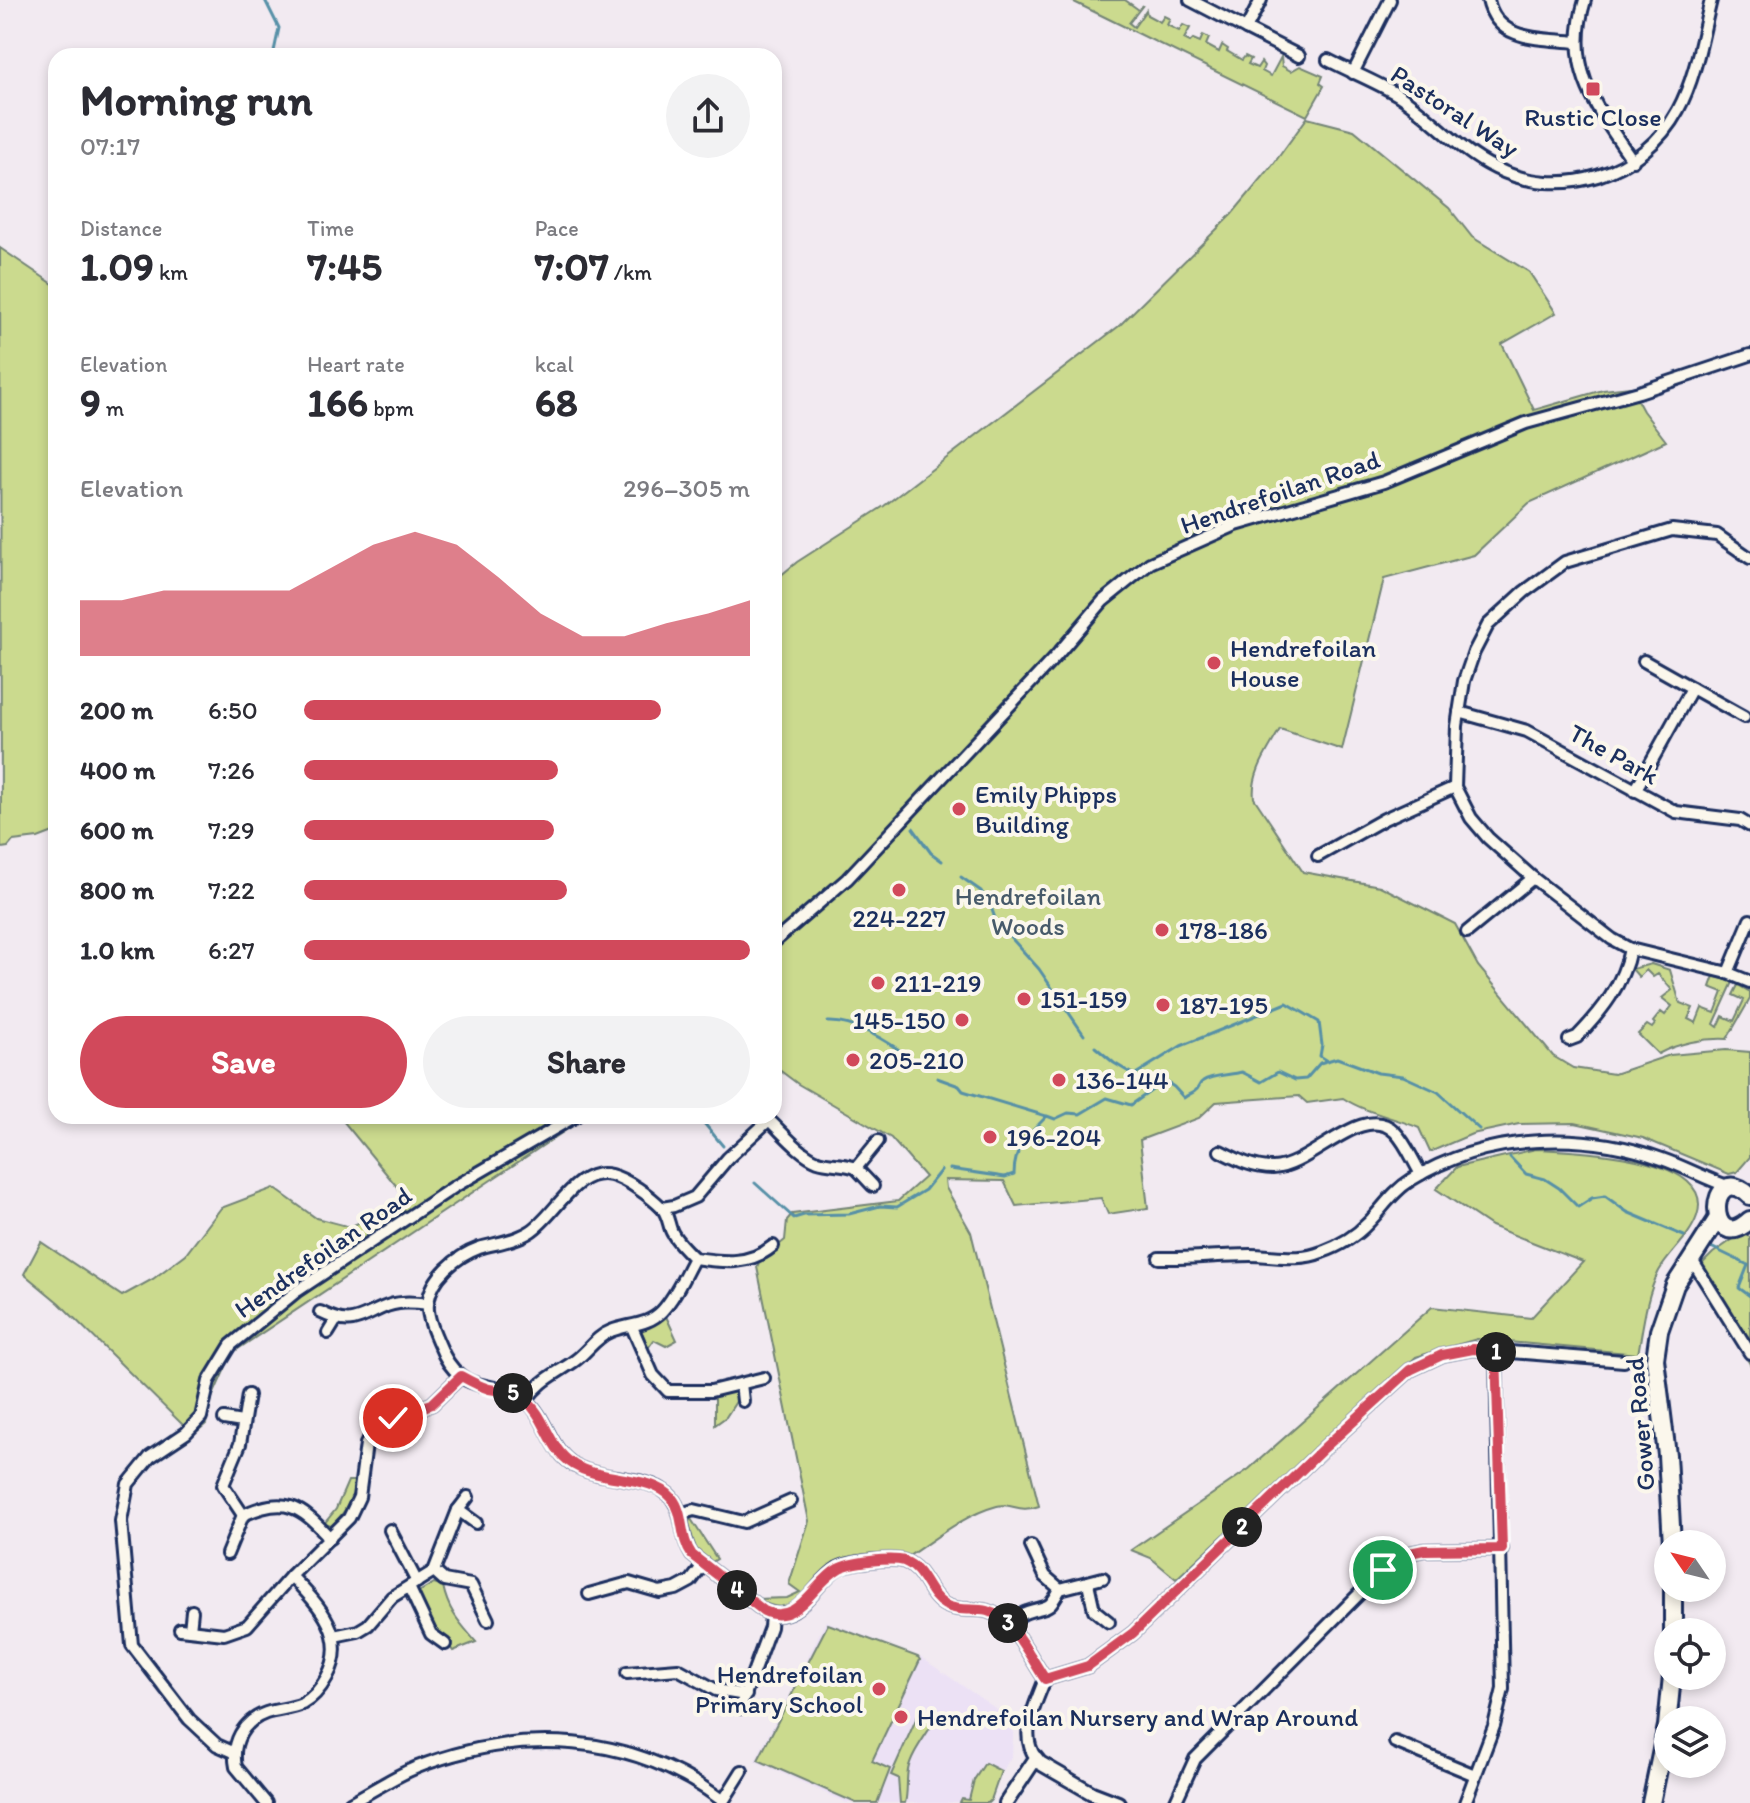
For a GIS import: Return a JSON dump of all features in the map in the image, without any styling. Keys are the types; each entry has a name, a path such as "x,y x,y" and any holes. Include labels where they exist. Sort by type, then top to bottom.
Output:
{"main road":[{"name":"Gower Road","path":"1671,1530 1667,1455 1655,1359 1659,1331 1675,1285 1722,1215 1722,1192 1744,1191"},
{"path":"1722,1215 1743,1226 1750,1220"},
{"path":"1651,1803 1667,1726 1671,1690"}],"street":[{"path":"1190,0 1299,56"},
{"path":"1246,29 1261,0"},
{"name":"Pastoral Way","path":"1353,73 1390,0"},
{"path":"1488,0 1494,17 1510,32 1522,37 1577,42"},
{"path":"1585,0 1577,42 1579,64 1586,87 1633,161"},
{"name":"Pastoral Way","path":"1328,60 1398,95 1482,161 1518,177 1544,182 1584,180 1609,173 1633,161 1664,133 1680,109 1690,81 1711,0"},
{"name":"Hendrefoilan Road","path":"782,935 847,879 1056,656 1103,601 1150,563 1236,525 1384,482 1526,423 1639,392 1750,355"},
{"path":"1750,558 1717,535 1672,530 1565,562 1524,592 1488,625 1474,652 1464,681 1459,712 1455,787 1471,818 1488,838 1533,878 1612,939 1630,949 1728,973 1750,982"},
{"path":"1644,661 1744,717"},
{"path":"1635,791 1692,688"},
{"name":"The Park","path":"1459,712 1527,731 1676,812 1740,820 1750,826"},
{"path":"1318,856 1384,819 1455,787"},
{"path":"1467,932 1533,878"},
{"path":"1728,973 1750,920"},
{"path":"1569,1040 1585,1029 1609,1000 1627,969 1630,949"},
{"path":"1220,1151 1247,1165 1272,1168 1289,1165 1358,1125 1372,1122 1394,1131 1421,1174"},
{"name":"Hendrefoilan Road","path":"266,1803 240,1773 235,1757 189,1719 132,1645 121,1521 128,1484 150,1457 186,1433 201,1417 209,1381 231,1345 310,1282 454,1187 562,1124"},
{"path":"662,1208 695,1197 728,1158 765,1124"},
{"path":"774,1124 811,1157 821,1162 843,1163 856,1168 873,1186"},
{"path":"1159,1258 1252,1255 1284,1259 1319,1254 1344,1242 1366,1226 1392,1196 1421,1174 1481,1150 1570,1140 1615,1145 1662,1159 1703,1178 1744,1191"},
{"path":"856,1168 878,1141"},
{"path":"770,1252 747,1260 727,1262 694,1258 671,1229 662,1208 626,1181 610,1175 594,1174 580,1182 528,1234 478,1248 455,1259 436,1283 428,1304 443,1353 461,1376 474,1384 507,1391 526,1400 551,1441 568,1461 596,1474 660,1488 671,1496 680,1514 685,1545 704,1564 771,1614 797,1608 840,1567 901,1560 920,1572 938,1600 945,1605 996,1613 1008,1624 1045,1679"},
{"path":"1703,1178 1722,1215"},
{"path":"526,1400 538,1385 575,1361 593,1342 611,1331 632,1327 661,1313 674,1296 694,1258"},
{"path":"1692,1260 1750,1353"},
{"path":"320,1312 336,1320 353,1322 405,1301 428,1304"},
{"path":"328,1333 336,1320"},
{"path":"632,1327 653,1375 668,1391 711,1391 764,1378"},
{"path":"1045,1679 1088,1666 1133,1633 1324,1448 1410,1370 1442,1355 1473,1349 1624,1361"},
{"path":"1465,1803 1494,1726 1503,1689 1496,1351"},
{"path":"192,1611 185,1630 224,1634 247,1626 349,1518 359,1497 363,1456 373,1433 393,1418 432,1404 461,1376"},
{"path":"741,1384 743,1401"},
{"path":"243,1515 223,1485 240,1444 248,1395"},
{"path":"224,1419 242,1422"},
{"path":"334,1636 358,1631 368,1625 392,1597 434,1571 458,1510 468,1497"},
{"path":"680,1514 694,1510 744,1522 791,1501"},
{"path":"227,1554 243,1515 266,1504 292,1507 313,1519 330,1538"},
{"path":"458,1510 476,1523"},
{"path":"390,1530 431,1634 445,1644"},
{"path":"1031,1546 1045,1576 1060,1589"},
{"path":"1175,1803 1195,1759 1383,1570 1405,1554 1424,1550 1502,1549"},
{"path":"589,1594 629,1583 660,1592 676,1589 691,1581 704,1564"},
{"path":"434,1571 444,1580 471,1585 488,1620"},
{"path":"235,1757 242,1730 252,1720 265,1713 305,1703 320,1689 330,1672 335,1654 329,1620 291,1576"},
{"path":"1060,1589 1103,1578"},
{"path":"1088,1583 1094,1610 1109,1622"},
{"path":"1008,1624 1026,1612 1047,1609 1060,1589"},
{"path":"740,1708 770,1627 771,1614"},
{"path":"627,1673 678,1669 716,1690 746,1695"},
{"path":"1045,1679 1028,1727 1028,1745 1040,1763 1092,1793 1118,1803"},
{"path":"350,1803 414,1769 482,1748 548,1740 573,1741 640,1756 697,1781 722,1802 742,1771"},
{"path":"1395,1742 1475,1775"},
{"path":"1006,1803 1036,1758"}],"shaded area":[{"name":"Hendrefoilan Primary School","path":"826,1621 922,1658 1014,1721 1012,1755 985,1803 847,1803 755,1761"}],"green space":[{"path":"1070,0 1125,0 1139,10 1143,5 1129,23 1134,27 1146,10 1147,15 1160,22 1164,16 1170,19 1167,25 1179,31 1183,25 1190,28 1184,39 1190,42 1193,39 1200,42 1203,35 1209,38 1206,45 1219,52 1222,45 1242,60 1245,56 1251,59 1248,64 1257,68 1261,62 1264,66 1262,71 1271,76 1281,57 1282,66 1291,71 1300,66 1323,76 1320,83 1324,86 1307,116"},
{"name":"Hendrefoilan Woods","path":"1307,118 1354,130 1449,208 1472,237 1529,272 1556,313 1502,344 1534,410 1603,390 1630,387 1643,411 1666,441 1529,503 1474,555 1384,579 1342,750 1280,729 1258,771 1254,798 1303,872 1380,886 1455,924 1478,966 1553,1056 1573,1068 1614,1074 1670,1055 1726,1050 1750,1052 1750,1157 1737,1172 1729,1174 1643,1138 1575,1123 1519,1124 1472,1134 1430,1152 1419,1128 1343,1098 1307,1103 1299,1096 1216,1102 1199,1118 1140,1140 1148,1208 1108,1214 1101,1198 1016,1206 1004,1181 945,1180 946,1188 971,1232 1039,1506 1026,1509 1003,1505 985,1510 909,1556 874,1553 840,1561 820,1576 795,1603 785,1607 773,1606 758,1599 787,1598 800,1592 789,1584 809,1521 757,1267 760,1260 785,1240 787,1220 792,1214 898,1201 925,1177 891,1138 782,1072 782,574 884,506 1119,326 1232,214"},
{"path":"0,248 48,281 48,834 13,841 8,847 1,848"},
{"path":"1651,964 1670,970 1680,1003 1693,1008 1688,1019 1696,1023 1702,1008 1715,1013 1723,992 1710,987 1714,976 1733,982 1714,1024 1718,1027 1723,1016 1734,1021 1744,1000 1733,995 1738,985 1750,992 1750,999 1727,1039 1691,1042 1658,1054 1638,1034 1647,1025 1652,1028 1661,1012 1665,1015 1672,1006 1662,998 1672,990 1658,974 1653,977 1646,970 1639,977 1632,969"},
{"path":"346,1124 575,1124 232,1353 212,1398 206,1424 193,1435 59,1303 24,1274 41,1242 122,1296 153,1279 186,1254 221,1208 274,1188 316,1218 350,1227 407,1199"},
{"path":"1536,1149 1638,1160 1686,1180 1698,1196 1694,1224 1659,1271 1651,1291 1638,1354 1477,1339 1416,1357 1176,1579 1151,1558 1131,1550 1249,1469 1432,1307 1531,1318 1583,1262 1491,1226 1436,1189 1457,1167"},
{"path":"1742,1233 1750,1237 1750,1364 1694,1272 1713,1253"},
{"path":"665,1314 677,1340 666,1346 654,1340 648,1348 641,1330"},
{"path":"734,1391 737,1400 726,1417 715,1425 715,1393"},
{"path":"348,1481 356,1481 348,1506 331,1526 324,1524 336,1509"},
{"path":"691,1519 717,1559 712,1562 694,1547 687,1523"},
{"path":"434,1583 443,1586 451,1610 476,1642 453,1651 428,1618 419,1592"},
{"path":"828,1624 920,1660 872,1761 890,1769 877,1803 856,1803 758,1760"},
{"path":"921,1708 931,1715 933,1723 912,1758 905,1803 900,1803 898,1778 891,1775"},
{"path":"985,1763 1001,1771 991,1800 988,1803 960,1803 962,1799 969,1800 974,1780"}],"waterway":[{"path":"265,0 279,28 275,48"},
{"path":"913,828 931,853 942,861"},
{"path":"961,877 981,891 996,921 1039,969 1084,1035"},
{"path":"1095,1047 1134,1075 1181,1046 1287,1003 1319,1022 1320,1056 1328,1061"},
{"path":"828,1022 861,1029 911,1058"},
{"path":"950,1169 1005,1177 1014,1174 1020,1149 1047,1116 1055,1119 1068,1113 1080,1114 1107,1098 1131,1105 1165,1081 1184,1098 1211,1077 1242,1072 1261,1082 1278,1072 1295,1080 1306,1079 1320,1063 1337,1058 1378,1073 1403,1076 1438,1092 1479,1129"},
{"path":"937,1078 959,1086 963,1091 1046,1116"},
{"path":"705,1124 723,1146"},
{"path":"1510,1157 1526,1174 1545,1179 1578,1207 1592,1198 1605,1196 1627,1212 1684,1236"},
{"path":"755,1183 794,1218 849,1214 880,1206 897,1207 925,1190 941,1170"},
{"path":"1711,1247 1748,1265 1739,1288 1750,1296"}],"place":[{"name":"Rustic Close","path":"1593,89"},
{"name":"Hendrefoilan House","path":"1214,663"},
{"name":"Emily Phipps Building","path":"959,809"},
{"name":"224-227","path":"899,890"},
{"name":"178-186","path":"1162,930"},
{"name":"211-219","path":"878,983"},
{"name":"151-159","path":"1024,999"},
{"name":"187-195","path":"1163,1005"},
{"name":"145-150","path":"962,1020"},
{"name":"205-210","path":"853,1060"},
{"name":"136-144","path":"1059,1080"},
{"name":"196-204","path":"990,1137"},
{"name":"Hendrefoilan Primary School","path":"879,1689"},
{"name":"Hendrefoilan Nursery and Wrap Around","path":"901,1717"}],"route":[{"path":"393,1418 432,1404 461,1376 486,1388 518,1395 532,1407 558,1452 568,1461 596,1474 660,1488 671,1496 680,1514 685,1545 692,1555 764,1611 785,1613 797,1608 840,1567 901,1560 920,1572 928,1587 945,1605 984,1610 1003,1618 1045,1679 1088,1666 1133,1633 1324,1448 1410,1370 1442,1355 1473,1349 1496,1351 1502,1549 1424,1550 1405,1554 1383,1570"}]}
